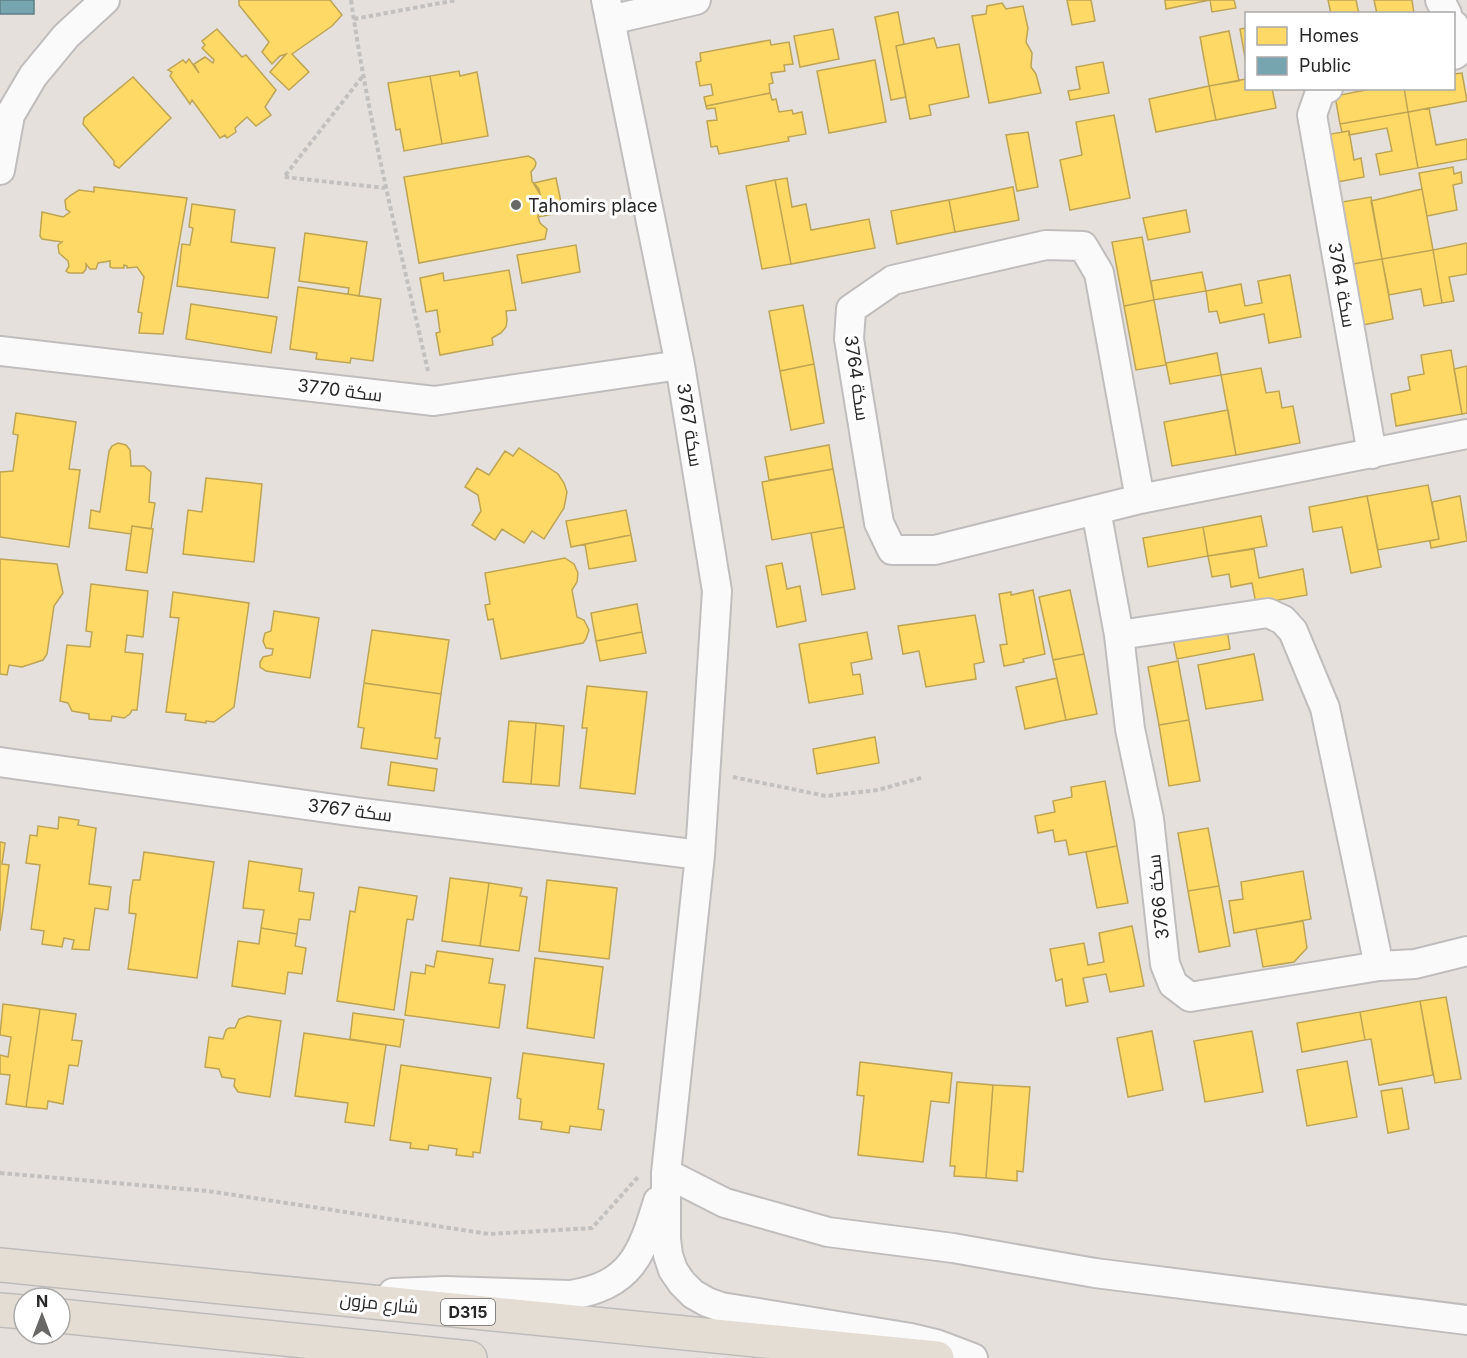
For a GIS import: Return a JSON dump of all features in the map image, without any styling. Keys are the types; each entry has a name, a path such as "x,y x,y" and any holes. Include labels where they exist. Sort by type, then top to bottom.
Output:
{"main road":[{"path":"0,1250 140,1281"},
{"name":"شارع مزون","path":"0,1265 140,1281 937,1358"},
{"path":"72,1317 470,1358"}],"street":[{"path":"0,170 5,110 66,36 105,0"},
{"path":"608,10 696,0"},
{"name":"سكة 3767","path":"608,10 680,365 717,591 700,855 666,1173"},
{"path":"1455,30 1459,44 1458,52 1455,54"},
{"name":"سكة 3764","path":"1324,90 1320,92 1312,115 1372,454"},
{"name":"سكة 3764","path":"1140,499 1099,273 1083,246 1046,244 893,280 851,309 849,339 879,523 892,550 935,550 1140,499 1467,434"},
{"name":"سكة 3770","path":"0,351 434,401 680,365"},
{"name":"سكة 3766","path":"1096,510 1119,635 1130,729 1149,819 1165,964 1173,984 1190,997 1379,966 1415,964 1467,951"},
{"path":"1119,635 1268,613 1283,620 1293,631 1324,708 1379,966"},
{"name":"سكة 3767","path":"0,762 356,812 700,855"},
{"path":"345,1300 420,1291 570,1295 587,1293 603,1287 631,1266 641,1252 666,1173"},
{"path":"666,1173 725,1203 828,1233 953,1248 1095,1273 1467,1320"},
{"path":"666,1173 668,1255 673,1270 693,1294 721,1307 911,1338 936,1344 973,1358"}],"path":[{"path":"351,0 362,76 385,188 434,401"},
{"path":"354,19 457,0"},
{"path":"362,76 284,177 385,188"},
{"path":"706,770 742,780 826,796 878,790 924,777"},
{"path":"0,1173 208,1191 489,1234 592,1228 638,1176 666,1173"}],"building: Homes":[{"path":"239,0 330,0 342,15 332,26 292,54 309,72 289,90 270,72 286,54 280,56 272,64 262,52 269,42 239,5"},
{"path":"1067,0 1091,0 1095,21 1072,25"},
{"path":"1165,0 1210,0 1166,9"},
{"path":"1210,0 1234,0 1236,8 1212,12"},
{"path":"1328,0 1356,0 1359,12 1331,12"},
{"path":"1374,0 1412,0 1414,12 1377,12"},
{"path":"1002,3 1006,9 1023,6 1028,28 1026,42 1032,53 1031,67 1036,74 1041,93 989,103 972,16 986,14 987,6"},
{"path":"898,12 904,44 896,46 906,97 891,100 875,17"},
{"path":"1245,28 1245,57 1240,29"},
{"path":"217,29 242,57 246,55 276,90 265,107 271,115 256,126 247,117 235,128 236,132 227,138 225,135 220,138 192,100 190,104 170,76 172,72 168,70 183,60 186,63 189,59 199,73 194,64 205,57 213,63 214,60 202,48 205,45 202,41"},
{"path":"833,29 839,59 800,67 794,36"},
{"path":"1229,31 1239,81 1209,86 1200,37"},
{"path":"934,38 937,48 959,44 969,97 929,105 931,115 910,119 896,46"},
{"path":"770,40 771,45 789,42 793,64 784,65 785,71 771,73 773,83 769,84 770,93 706,106 704,97 713,95 711,84 700,86 696,62 701,61 700,53"},
{"path":"875,60 886,122 829,133 817,71"},
{"path":"1103,62 1109,93 1070,100 1068,91 1080,89 1076,67"},
{"path":"459,71 460,76 477,72 488,136 442,144 430,76"},
{"path":"1462,73 1467,101 1408,112 1404,90 1455,90 1455,74"},
{"path":"430,76 442,144 404,151 400,129 396,130 388,83"},
{"path":"133,77 171,118 119,168 114,165 114,161 83,124 84,118"},
{"path":"1245,79 1245,90 1272,90 1276,108 1216,120 1209,86"},
{"path":"1209,86 1216,120 1156,132 1149,99"},
{"path":"1366,90 1404,90 1408,112 1340,124 1335,96"},
{"path":"770,93 772,100 776,99 779,112 792,110 793,114 802,112 806,134 788,137 789,141 719,154 717,146 711,147 707,121 717,120 715,108 707,109 706,106"},
{"path":"1429,108 1436,145 1467,139 1467,159 1418,168 1408,112"},
{"path":"1408,112 1418,168 1380,175 1376,154 1392,151 1387,128 1349,135 1349,131 1342,132 1340,124"},
{"path":"1114,115 1130,198 1070,210 1060,160 1082,155 1076,122"},
{"path":"1349,131 1354,160 1361,158 1364,177 1332,183 1324,135"},
{"path":"1028,132 1038,187 1017,191 1006,135"},
{"path":"528,156 536,163 531,172 532,181 540,194 538,217 540,223 547,229 545,239 419,263 404,177"},
{"path":"1453,167 1454,174 1461,172 1462,183 1453,185 1457,210 1427,216 1419,173"},
{"path":"556,178 563,212 538,217 541,199 539,189 534,183"},
{"path":"787,178 792,207 806,204 811,230 869,219 875,248 791,264 775,180"},
{"path":"775,180 791,264 762,269 746,186"},
{"path":"94,187 187,198 163,334 139,333 142,313 138,312 144,277 137,267 127,268 124,265 124,268 113,268 110,267 110,261 98,263 96,269 90,269 86,264 83,273 69,273 66,271 69,266 68,261 59,253 58,245 62,242 42,239 40,236 42,212 63,217 70,212 66,209 65,200 79,190 94,192"},
{"path":"1013,187 1019,220 955,232 949,200"},
{"path":"1422,189 1433,250 1382,259 1371,201"},
{"path":"1371,197 1382,259 1347,265 1336,203"},
{"path":"949,200 955,232 897,244 891,211"},
{"path":"192,204 235,210 231,242 275,248 268,298 177,286 182,244 190,245 193,228 189,227"},
{"path":"1186,210 1190,232 1148,240 1143,218"},
{"path":"305,233 367,242 359,296 348,294 349,288 299,281"},
{"path":"1142,237 1154,300 1124,306 1112,242"},
{"path":"1467,243 1467,274 1449,277 1454,301 1442,303 1433,250"},
{"path":"576,245 580,272 522,283 517,255"},
{"path":"1433,250 1442,303 1424,306 1421,289 1389,295 1382,259"},
{"path":"1382,259 1393,319 1358,326 1347,265"},
{"path":"509,270 516,310 506,311 506,327 492,338 493,345 440,355 436,333 440,332 437,310 426,312 420,278 443,273 444,281"},
{"path":"1202,272 1206,291 1154,300 1151,281"},
{"path":"1290,275 1301,337 1269,343 1264,314 1220,323 1217,311 1209,312 1206,291 1241,284 1245,306 1262,303 1258,281"},
{"path":"298,287 381,299 373,361 351,358 350,363 316,359 317,353 290,349"},
{"path":"1154,300 1166,365 1136,370 1124,306"},
{"path":"191,304 277,317 271,353 186,339"},
{"path":"803,305 814,364 780,371 769,311"},
{"path":"1451,350 1462,414 1396,426 1391,394 1410,390 1408,377 1424,374 1421,355"},
{"path":"1217,353 1221,375 1170,384 1166,363"},
{"path":"814,364 824,423 791,430 780,371"},
{"path":"1467,366 1467,413 1462,414 1454,369"},
{"path":"1261,368 1266,393 1279,391 1282,408 1293,406 1300,443 1236,455 1221,375"},
{"path":"1228,410 1236,455 1172,466 1164,422"},
{"path":"16,413 76,422 69,469 80,470 69,547 0,537 0,472 13,471 18,435 13,434"},
{"path":"118,443 126,445 130,450 131,466 144,466 151,472 149,502 155,503 151,529 132,526 131,534 89,528 91,510 100,512 109,451"},
{"path":"829,445 833,469 769,480 765,457"},
{"path":"519,448 558,474 567,492 564,508 544,539 532,531 524,543 502,529 495,540 472,525 481,511 478,495 465,487 477,468 489,475 505,451 513,456"},
{"path":"833,469 844,527 772,540 762,482"},
{"path":"206,478 262,484 254,562 183,554 188,510 202,512"},
{"path":"1428,485 1439,539 1378,550 1367,496"},
{"path":"1367,496 1381,567 1351,573 1342,527 1313,532 1309,507"},
{"path":"1460,496 1467,541 1431,548 1430,541 1439,539 1432,502"},
{"path":"626,510 631,535 571,547 566,521"},
{"path":"1261,516 1267,546 1208,556 1203,527"},
{"path":"132,526 153,529 147,573 126,570"},
{"path":"844,527 855,589 822,595 811,533"},
{"path":"1203,527 1208,556 1148,567 1143,538"},
{"path":"631,535 636,561 589,569 585,544"},
{"path":"1254,549 1259,578 1303,569 1307,595 1256,604 1252,583 1231,587 1229,574 1212,577 1208,556"},
{"path":"565,558 574,564 578,573 577,582 572,590 577,617 584,620 589,630 586,639 583,643 501,659 493,619 488,620 485,605 490,604 485,573"},
{"path":"0,559 57,564 63,593 54,606 47,654 43,660 22,667 9,665 7,675 0,674"},
{"path":"782,563 787,589 800,586 806,621 777,627 766,566"},
{"path":"91,584 148,591 143,637 127,635 125,652 143,654 137,710 132,710 124,718 112,716 111,721 89,719 89,714 72,711 68,703 60,701 67,645 90,647 92,632 86,631"},
{"path":"1033,590 1045,654 1004,666 1000,645 1007,644 999,594 1011,592 1011,595"},
{"path":"1070,590 1084,654 1053,660 1039,597"},
{"path":"173,592 249,603 234,707 214,722 185,720 186,714 166,712 179,618 170,617"},
{"path":"637,604 642,632 596,641 591,613"},
{"path":"274,611 319,618 310,678 266,671 260,667 263,657 272,655 273,649 266,648 263,641 265,633 271,631"},
{"path":"975,615 984,662 974,664 976,679 926,687 919,651 903,654 898,626"},
{"path":"1227,629 1230,649 1177,659 1173,639"},
{"path":"372,630 449,640 441,694 364,683"},
{"path":"642,632 646,653 600,661 596,641"},
{"path":"867,632 872,659 851,663 853,675 860,674 863,694 809,703 799,644"},
{"path":"1084,654 1097,714 1066,720 1053,660"},
{"path":"1254,654 1263,700 1206,709 1198,665"},
{"path":"1178,661 1189,720 1159,725 1148,667"},
{"path":"1057,678 1066,720 1025,729 1016,687"},
{"path":"364,683 441,694 435,738 440,738 437,759 361,748 364,728 358,727"},
{"path":"587,686 647,692 635,794 580,788 587,728 582,728"},
{"path":"1189,720 1200,781 1169,786 1159,725"},
{"path":"509,721 536,723 531,784 503,782"},
{"path":"536,723 564,726 559,786 531,784"},
{"path":"875,737 879,763 817,774 813,749"},
{"path":"391,762 437,769 434,791 388,785"},
{"path":"1105,781 1117,846 1069,855 1066,840 1055,842 1053,830 1038,833 1035,816 1055,812 1053,801 1072,797 1071,787"},
{"path":"59,817 79,820 78,825 96,828 89,884 111,887 108,910 95,908 89,950 72,949 74,940 64,938 62,947 42,944 44,931 31,929 40,865 26,863 30,835 37,836 38,826 58,829"},
{"path":"1208,828 1219,886 1188,891 1178,833"},
{"path":"0,842 5,843 2,864 9,865 0,931"},
{"path":"1117,846 1128,903 1097,908 1086,852"},
{"path":"144,852 214,862 197,978 128,969 136,914 129,913 130,898 133,880 140,880"},
{"path":"249,861 302,869 299,891 314,893 310,920 299,919 297,934 261,928 264,910 243,908"},
{"path":"1303,871 1311,919 1234,933 1229,901 1243,899 1241,882"},
{"path":"450,878 489,883 480,946 442,941"},
{"path":"547,880 617,888 609,959 539,951"},
{"path":"489,883 522,888 520,896 527,897 519,951 480,946"},
{"path":"1219,886 1230,946 1199,952 1188,891"},
{"path":"359,887 417,896 413,920 407,919 394,1010 337,1001 350,911 355,912"},
{"path":"1303,921 1307,948 1294,962 1263,967 1256,929"},
{"path":"1132,926 1144,986 1110,992 1106,974 1083,978 1088,1002 1066,1006 1062,979 1056,981 1050,949 1084,943 1088,965 1104,962 1099,933"},
{"path":"261,928 297,934 295,946 306,948 302,974 288,972 285,994 232,986 238,941 259,944"},
{"path":"437,951 493,959 489,983 505,985 499,1028 405,1015 411,972 425,974 426,965 434,967"},
{"path":"535,958 603,967 594,1038 527,1028"},
{"path":"1446,997 1461,1079 1435,1083 1420,1001"},
{"path":"1420,1001 1433,1075 1379,1085 1371,1039 1365,1040 1360,1012"},
{"path":"3,1004 40,1009 26,1107 6,1104 10,1075 0,1074 0,1055 8,1057 11,1037 0,1035"},
{"path":"40,1009 76,1014 72,1040 82,1041 78,1066 69,1065 63,1104 48,1101 47,1109 26,1107"},
{"path":"1360,1012 1365,1040 1302,1052 1297,1023"},
{"path":"353,1013 404,1020 400,1047 350,1039"},
{"path":"248,1016 281,1021 270,1097 238,1092 234,1086 235,1079 222,1077 219,1069 205,1067 209,1037 223,1039 226,1030 235,1028 239,1019"},
{"path":"1152,1031 1163,1090 1128,1097 1117,1038"},
{"path":"1252,1031 1263,1092 1205,1102 1194,1041"},
{"path":"304,1033 386,1045 374,1126 345,1122 348,1103 295,1096"},
{"path":"523,1053 604,1064 598,1109 604,1110 601,1130 570,1126 569,1133 541,1129 542,1122 519,1119 521,1099 517,1098"},
{"path":"1347,1061 1357,1117 1307,1126 1297,1070"},
{"path":"860,1062 952,1073 949,1103 931,1101 923,1162 858,1155 864,1096 857,1095"},
{"path":"401,1065 491,1078 480,1153 473,1152 473,1157 456,1155 457,1149 429,1145 428,1150 410,1148 411,1143 390,1140"},
{"path":"957,1082 993,1085 986,1178 954,1176 955,1166 950,1166"},
{"path":"993,1085 1030,1087 1023,1172 1017,1171 1017,1181 986,1178"},
{"path":"1402,1088 1409,1129 1388,1133 1381,1091"}],"building: Public":[{"path":"0,0 34,0 34,14 0,14"}],"place":[{"name":"Tahomirs place","path":"516,205"}]}
